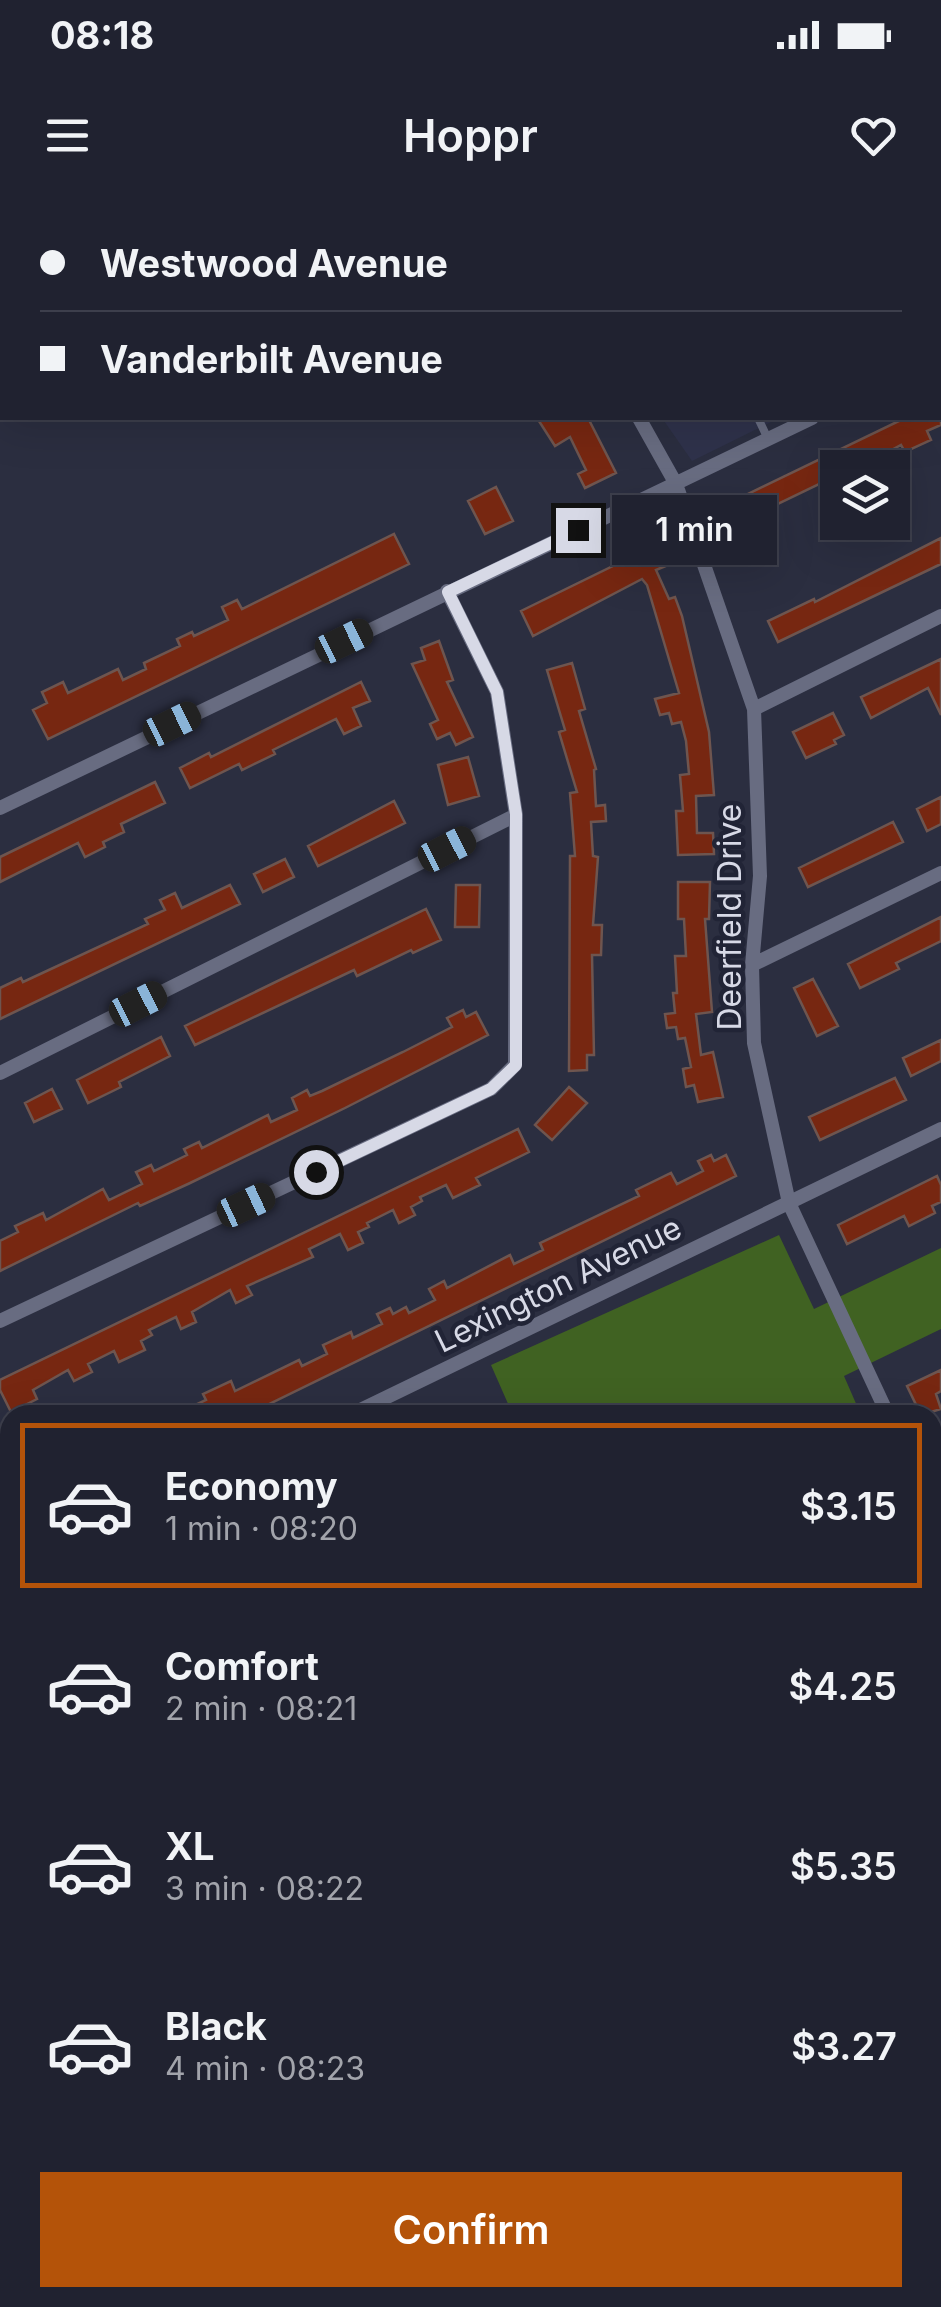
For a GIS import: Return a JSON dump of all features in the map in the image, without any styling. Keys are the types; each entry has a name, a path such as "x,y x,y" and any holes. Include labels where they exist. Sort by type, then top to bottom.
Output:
{"street":[{"name":"Deerfield Drive","path":"643,420 676,484 754,710 760,876 752,965 754,1043 789,1203 883,1405"},
{"path":"0,808 808,420"},
{"path":"0,1321 491,1089 516,1065 516,814 497,692 448,592"},
{"path":"754,710 941,616"},
{"path":"0,1073 516,814"},
{"path":"752,965 941,873"},
{"name":"Lexington Avenue","path":"371,1405 941,1128"}],"lane":[{"path":"759,420 768,439"}],"shaded area":[{"path":"663,420 775,420 692,461"}],"green space":[{"path":"779,1235 814,1309 941,1248 941,1329 844,1376 857,1405 509,1405 491,1365"}],"building":[{"path":"538,420 589,420 616,473 585,488 578,474 586,470 570,437 555,446"},
{"path":"901,420 941,420 941,425 927,431 931,440 909,450 901,445 892,450 839,450"},
{"path":"820,459 820,484 732,526 723,506"},
{"path":"496,487 513,521 485,534 468,501"},
{"path":"394,534 409,564 48,739 33,710 47,703 42,692 63,682 68,693 118,669 123,680 146,669 144,663 180,646 177,639 192,632 194,636 228,620 222,607 237,600 242,609"},
{"path":"941,538 941,564 778,642 768,621 814,599 815,602"},
{"path":"658,544 668,565 656,570 669,599 675,597 682,616 709,732 714,795 696,796 697,833 713,833 714,854 678,855 676,811 683,811 680,775 689,774 686,741 681,722 672,724 669,713 660,715 655,699 679,693 647,585 642,579 533,636 521,611"},
{"path":"439,641 453,680 447,682 473,737 456,745 450,733 437,739 430,724 438,720 412,664 425,660 421,648"},
{"path":"941,659 941,715 928,688 871,718 861,697"},
{"path":"572,663 585,709 579,711 596,769 596,806 605,805 606,821 591,822 593,856 598,857 593,925 602,925 601,955 592,955 594,1055 587,1055 587,1070 569,1071 570,856 575,856 570,793 577,792 559,732 565,730 547,670"},
{"path":"361,682 370,701 353,708 361,726 344,734 336,719 242,770 239,764 190,788 180,768 209,753 211,757"},
{"path":"833,713 844,735 834,740 836,744 806,758 793,732"},
{"path":"468,757 479,796 448,805 438,765"},
{"path":"155,782 165,803 121,824 124,832 103,842 105,847 85,857 78,843 0,882 0,857"},
{"path":"941,797 941,824 927,831 917,809"},
{"path":"394,801 405,823 318,866 308,846"},
{"path":"893,822 903,842 808,887 799,868"},
{"path":"285,859 294,877 263,892 254,874"},
{"path":"678,882 710,882 709,919 705,919 712,1012 696,1014 701,1055 713,1052 723,1097 698,1102 694,1085 686,1087 683,1069 691,1067 685,1038 678,1039 676,1027 667,1028 665,1014 675,1013 675,956 686,956 684,919 678,919"},
{"path":"230,885 240,904 0,1019 0,988 21,978 23,982 148,924 145,919 165,910 160,900 175,893 182,908"},
{"path":"456,885 480,885 479,927 455,927"},
{"path":"426,909 441,940 357,976 354,970 195,1045 185,1026"},
{"path":"941,917 941,941 896,963 899,969 860,988 848,964"},
{"path":"813,979 838,1026 817,1036 794,988"},
{"path":"463,1010 466,1017 476,1012 488,1035 188,1184 140,1206 138,1203 0,1271 0,1241 18,1232 15,1226 43,1213 46,1220 103,1189 109,1200 142,1184 136,1172 151,1165 154,1171 187,1155 184,1149 199,1142 202,1148 268,1115 271,1122 297,1110 292,1098 307,1090 310,1096 322,1091 452,1027 447,1018"},
{"path":"161,1037 170,1056 88,1103 77,1080"},
{"path":"941,1040 941,1061 911,1076 903,1058"},
{"path":"895,1078 906,1100 820,1140 809,1117"},
{"path":"569,1087 587,1103 552,1140 535,1125"},
{"path":"52,1089 62,1109 34,1122 25,1103"},
{"path":"518,1129 529,1152 476,1178 480,1185 453,1198 446,1185 420,1197 422,1201 411,1207 415,1215 399,1223 393,1210 367,1223 369,1227 358,1232 363,1243 348,1250 340,1234 309,1249 313,1257 247,1286 252,1295 236,1303 230,1290 192,1312 196,1322 181,1329 176,1317 149,1330 152,1335 141,1341 145,1350 119,1362 114,1351 88,1364 92,1372 74,1381 68,1370 33,1390 37,1399 25,1405 8,1405 0,1380"},
{"path":"711,1155 714,1161 726,1155 736,1176 267,1405 195,1405 206,1400 203,1394 231,1381 235,1391 299,1360 302,1366 327,1354 323,1345 351,1332 353,1338 382,1324 377,1314 390,1308 393,1314 406,1307 409,1313 435,1300 429,1289 444,1281 447,1288 510,1255 514,1264 543,1250 540,1243 639,1196 636,1190 671,1173 677,1184 703,1171 698,1161"},
{"path":"937,1176 941,1202 932,1206 935,1213 909,1226 904,1216 847,1244 838,1225"},
{"path":"941,1370 941,1391 936,1394 940,1405 916,1405 907,1386"}],"route":[{"path":"316,1172 491,1089 516,1065 516,814 497,692 448,592 578,530"}]}
